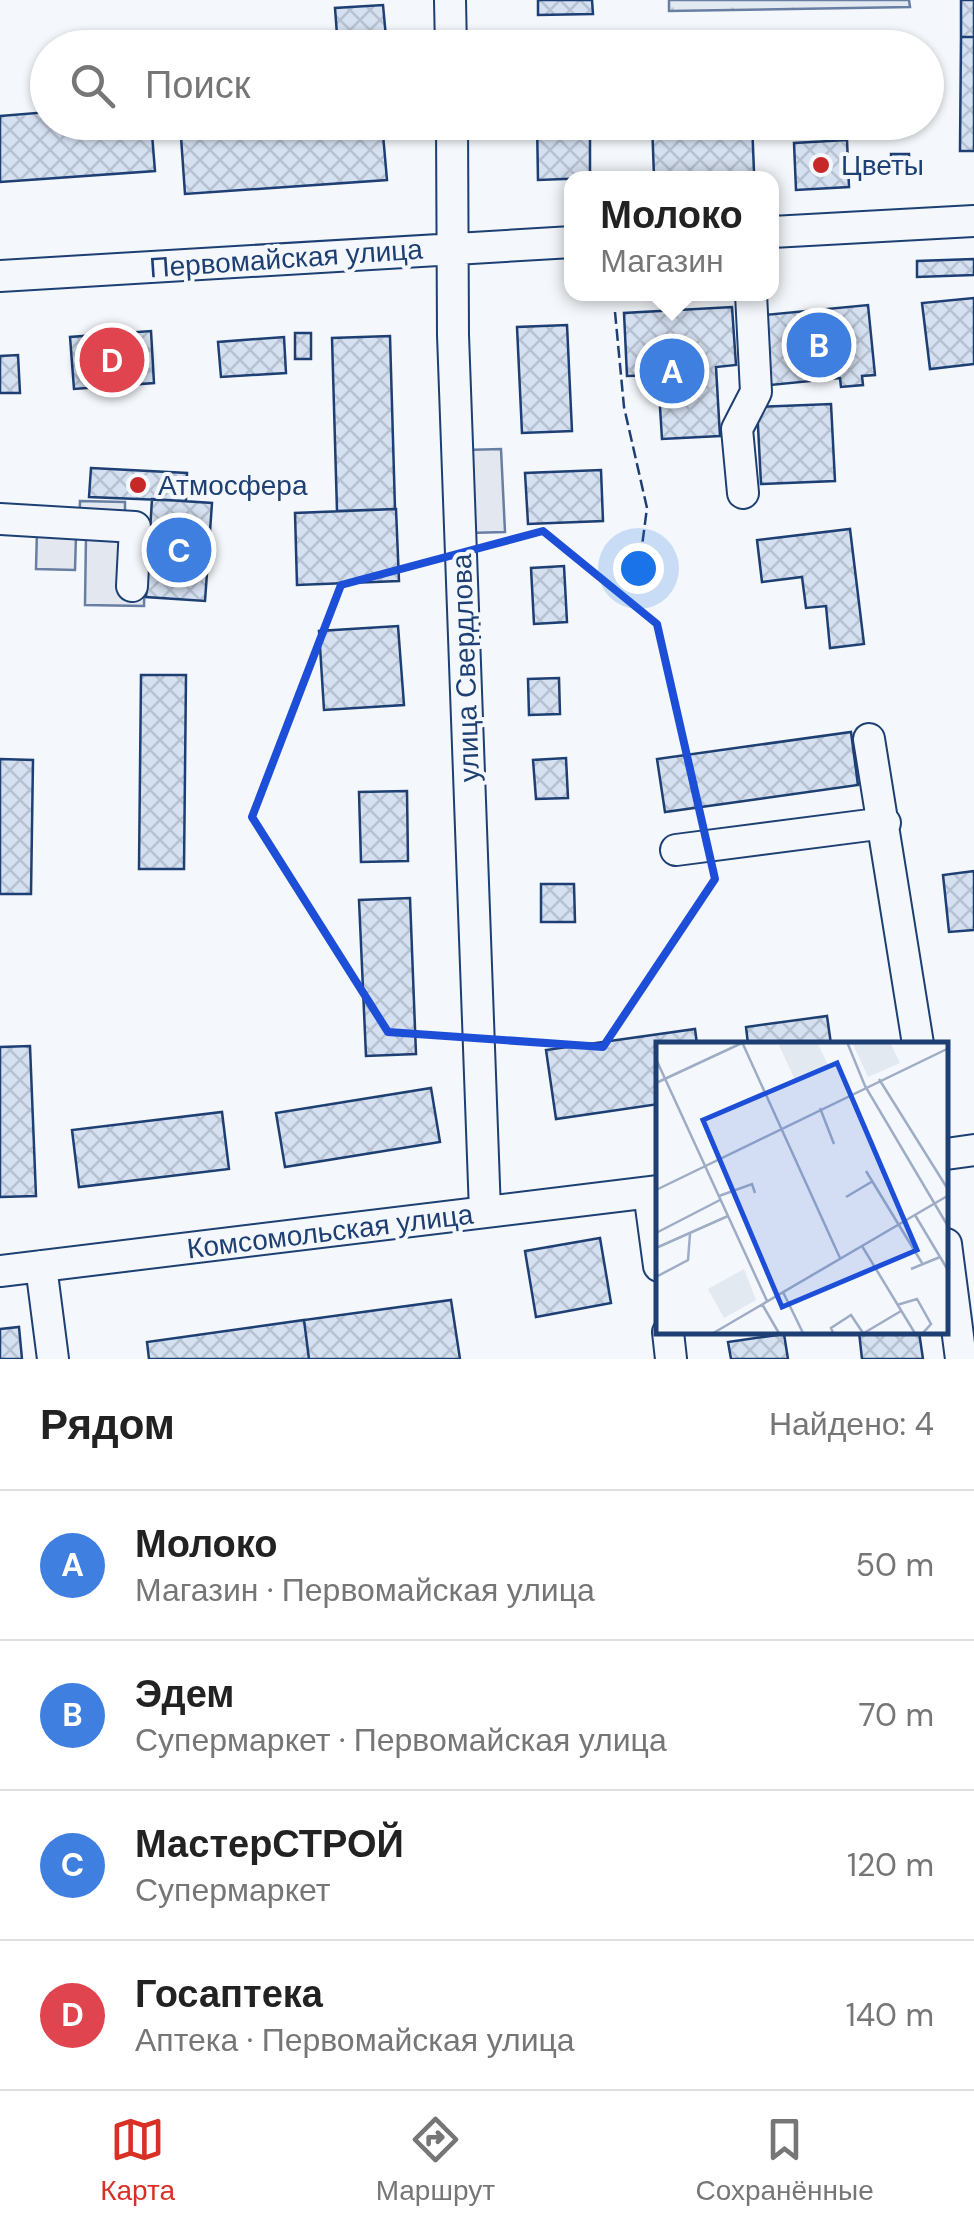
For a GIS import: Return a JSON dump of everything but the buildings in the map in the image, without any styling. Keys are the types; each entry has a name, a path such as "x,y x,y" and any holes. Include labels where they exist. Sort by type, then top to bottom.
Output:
{"street":[{"path":"450,0 450,30"},
{"name":"улица Свердлова","path":"452,140 454,354 485,1212"},
{"path":"779,232 974,220"},
{"name":"Первомайская улица","path":"0,276 564,242"},
{"path":"743,493 737,429 756,392 751,301"},
{"path":"0,519 135,527 132,586"},
{"path":"868,738 918,1042"},
{"path":"676,850 884,823"},
{"path":"949,1154 974,1150"},
{"path":"654,1192 656,1222"},
{"name":"Комсомольская улица","path":"0,1272 654,1192"},
{"path":"41,1266 53,1359"},
{"path":"949,1267 961,1359"},
{"path":"668,1334 672,1359"}],"highlighted area":[{"path":"543,531 657,624 715,879 603,1047 388,1032 252,817 341,585"}],"green space":[{"path":"669,0 909,0 910,7 669,11"}],"shaded area":[{"path":"501,449 505,532 469,533 465,450"},
{"path":"80,501 125,502 125,521 146,522 144,606 85,605 86,536 76,536 75,570 36,569 37,530 79,531"}],"fence":[{"path":"615,312 624,407 647,508 642,546"}],"place":[{"name":"Цветы","path":"821,165"},
{"name":"Эдем","path":"819,345"},
{"name":"Госаптека","path":"112,360"},
{"name":"Молоко","path":"672,371"},
{"name":"Атмосфера","path":"138,485"},
{"name":"МастерСТРОЙ","path":"179,550"}]}
